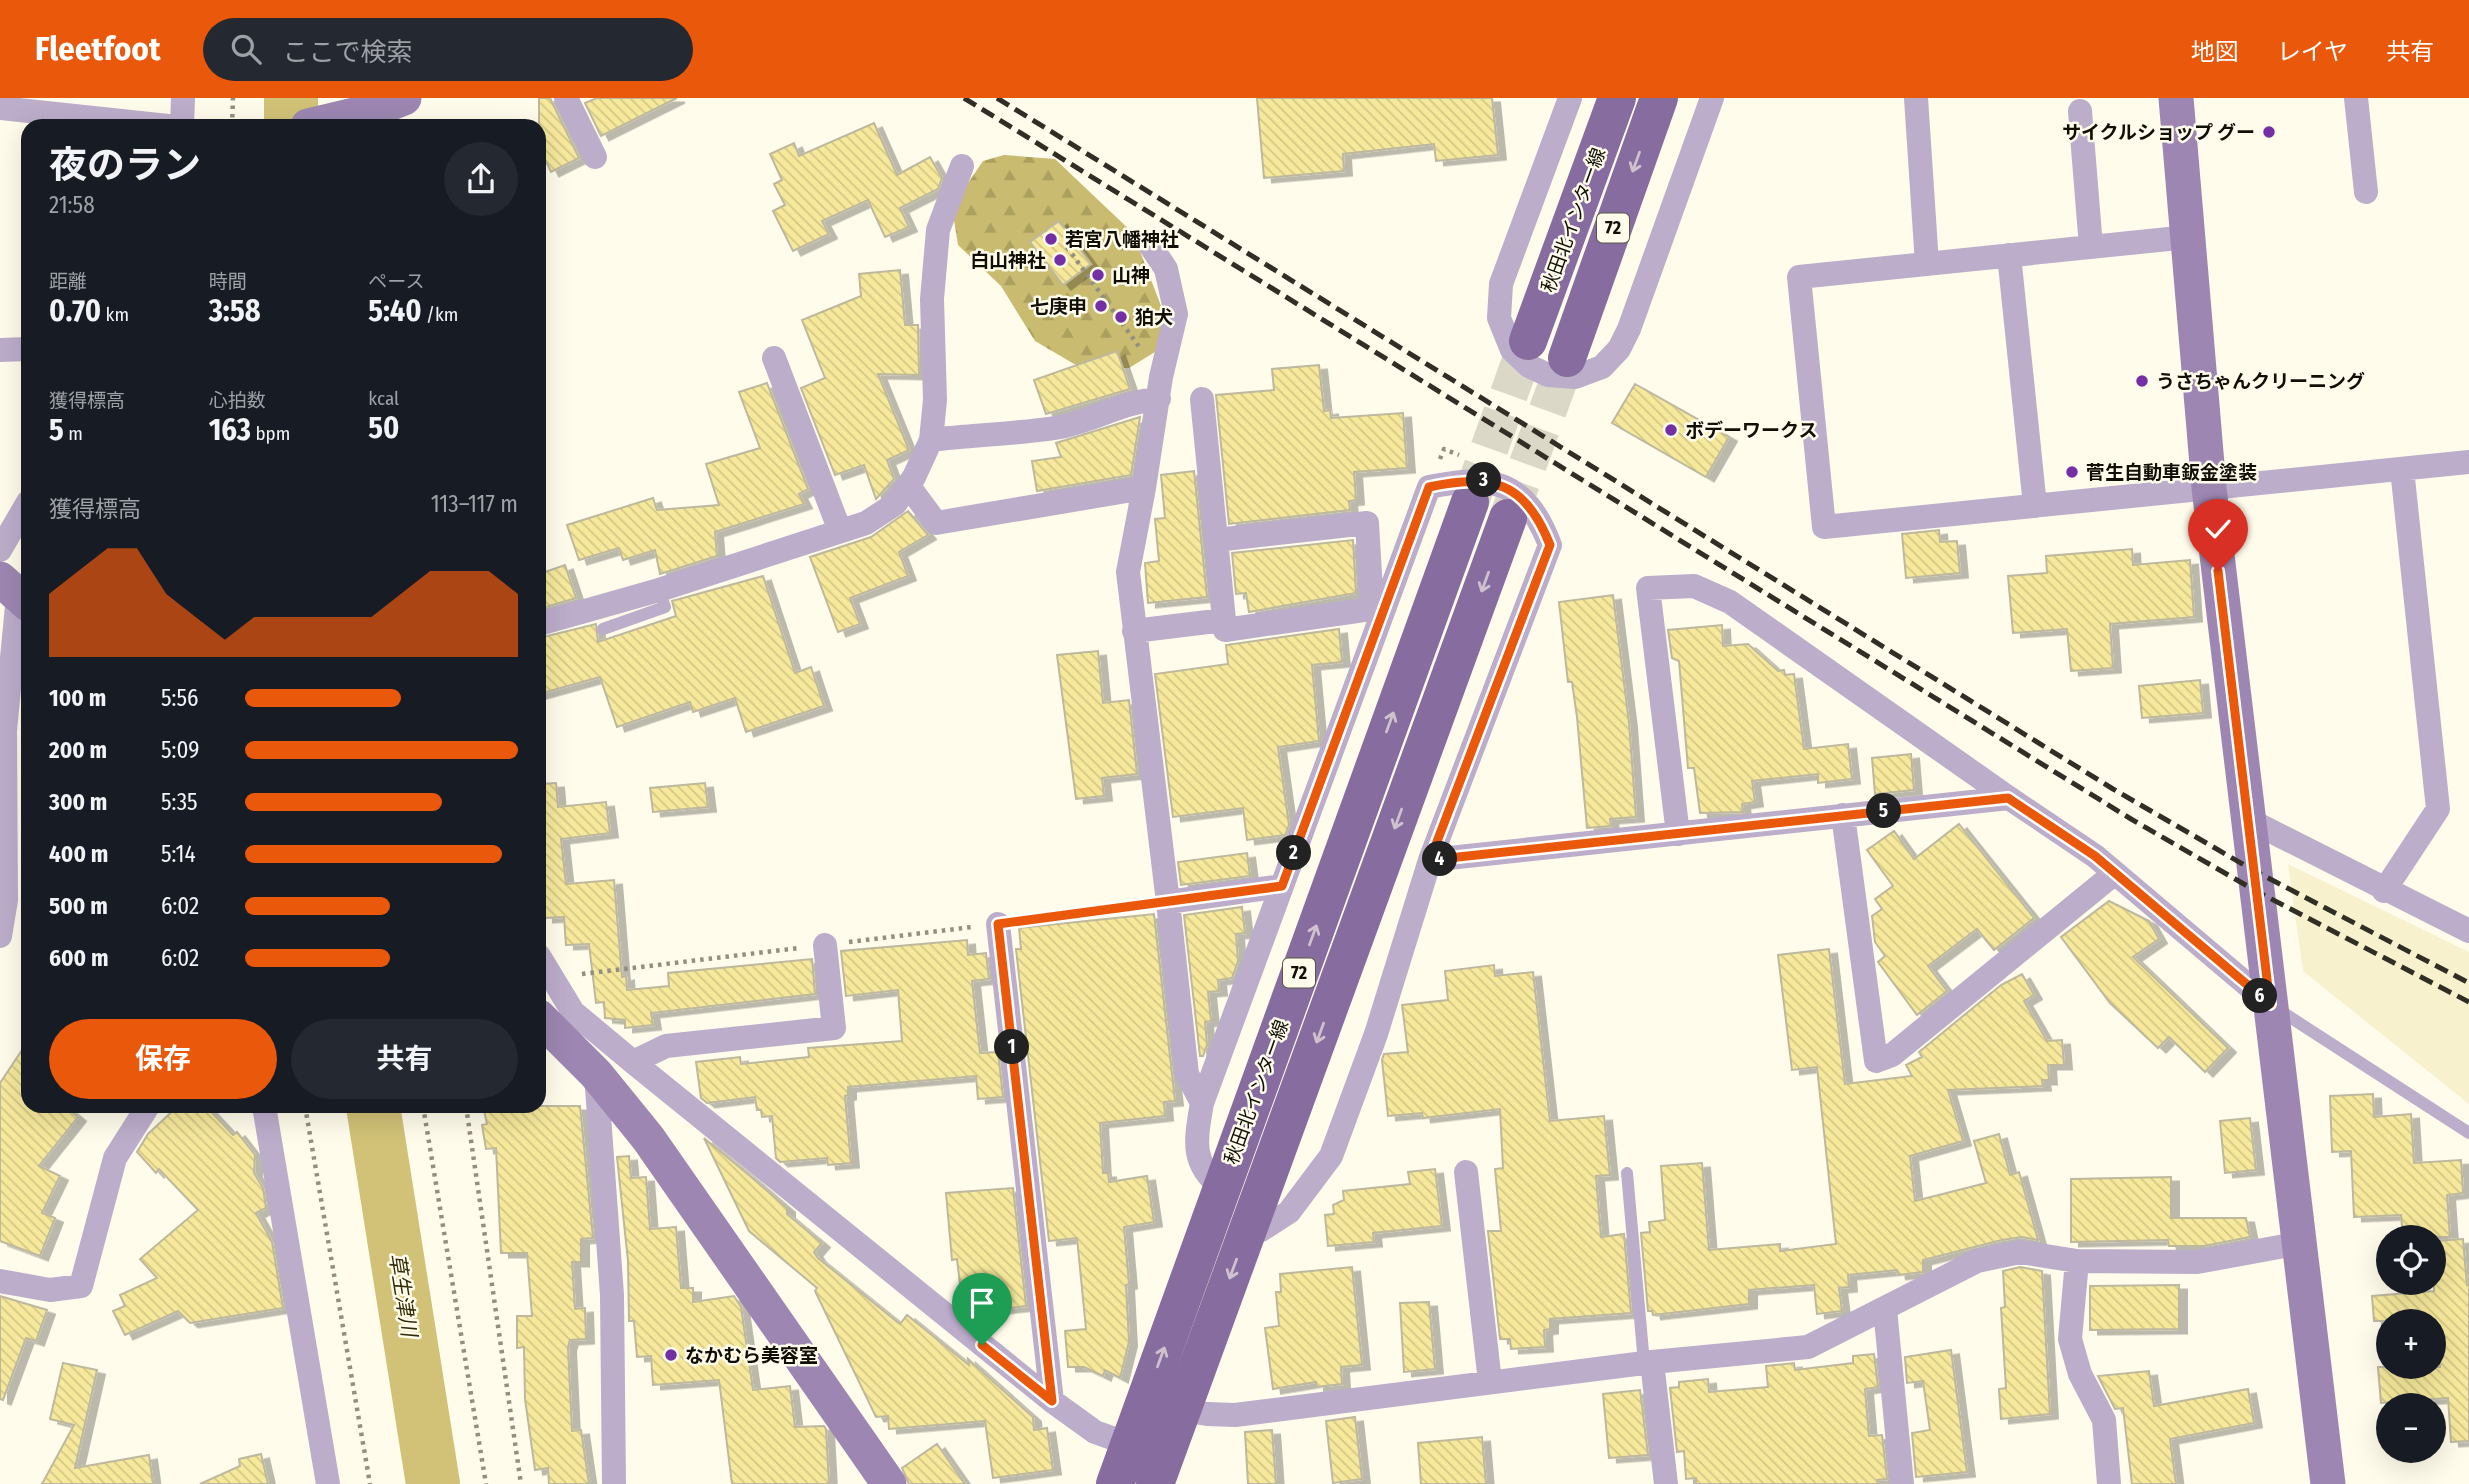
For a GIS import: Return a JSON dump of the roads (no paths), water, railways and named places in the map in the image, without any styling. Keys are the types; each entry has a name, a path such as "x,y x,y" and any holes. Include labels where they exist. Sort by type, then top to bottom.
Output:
{"main road":[{"name":"秋田北インター線","path":"1528,341 1617,98"},
{"name":"秋田北インター線","path":"1567,358 1659,98"},
{"name":"秋田北インター線","path":"1115,1484 1470,502"},
{"name":"秋田北インター線","path":"1160,1470 1508,518"}],"street":[{"path":"182,119 183,98"},
{"path":"566,98 595,157"},
{"path":"1570,98 1501,284 1499,318 1512,350 1529,366 1548,375 1575,377 1602,367 1619,349 1629,329 1712,98"},
{"path":"1916,98 1927,264"},
{"path":"2176,98 2208,488 2328,1484"},
{"path":"2356,98 2366,192"},
{"path":"0,108 25,104 122,119"},
{"path":"344,119 390,110"},
{"path":"2080,111 2091,247"},
{"path":"546,622 659,590 866,523 895,504 931,440 935,400 932,299 938,230 962,166"},
{"path":"2188,237 1799,277 1824,527 2469,462"},
{"path":"1150,245 1166,269 1176,314 1160,388 1128,572 1187,1074 1202,1103"},
{"path":"2008,255 2035,506"},
{"path":"0,350 21,349"},
{"path":"774,358 840,531"},
{"path":"931,440 1056,428 1115,411 1142,400 1160,388"},
{"path":"1202,399 1226,630 1379,608"},
{"path":"2384,891 2438,809 2402,469"},
{"path":"1221,1186 1204,1174 1198,1156 1202,1103 1282,886 1379,608 1429,487 1467,479 1489,481 1519,496 1541,521 1550,545 1430,860 1377,1034 1331,1156 1289,1212 1261,1230 1246,1234"},
{"path":"908,485 936,523 1144,488"},
{"path":"0,550 21,514"},
{"path":"1216,540 1367,523 1379,608"},
{"path":"1678,834 1648,588 1694,586 1730,601 2115,873 2270,1004"},
{"path":"0,936 6,900 5,730 15,593"},
{"path":"1134,631 1224,620"},
{"path":"1430,860 2008,798"},
{"path":"1843,815 1876,1061 1892,1055 2115,873"},
{"path":"2247,819 2469,932"},
{"path":"1168,902 1282,886"},
{"path":"998,924 1052,1401"},
{"path":"633,1062 666,1046 834,1028 825,945"},
{"path":"546,969 573,1012 633,1062 1052,1401 1096,1432 1129,1444 1160,1470"},
{"path":"573,1012 585,1063 612,1294 614,1484"},
{"path":"546,1024 585,1063 655,1149 889,1484"},
{"path":"0,1281 50,1290 81,1286 115,1158 144,1113"},
{"path":"265,1113 328,1484"},
{"path":"1466,1172 1490,1382"},
{"path":"1145,1401 1182,1411 1235,1415 1648,1362 1808,1347 1977,1261 2020,1252 2077,1261 2197,1262 2301,1243"},
{"path":"2077,1261 2070,1339 2080,1374 2104,1420 2109,1484"},
{"path":"1885,1309 1902,1484"},
{"path":"1648,1362 1666,1484"}],"lane":[{"path":"603,629 665,607 659,590"},
{"path":"2270,1004 2469,1133"},
{"path":"1627,1173 1648,1362"}],"waterway":[{"name":"草生津川","path":"291,98 291,119"},
{"name":"草生津川","path":"374,1113 433,1484"}],"tunnel":[{"path":"1470,502 1528,341"},
{"path":"1508,518 1567,358"}],"railway":[{"path":"964,98 2131,819 2256,891 2469,1002"},
{"path":"997,98 2113,789 2253,870 2469,983"}],"place":[{"name":"サイクルショップ グー","path":"2269,132"},
{"name":"若宮八幡神社","path":"1051,239"},
{"name":"白山神社","path":"1060,260"},
{"name":"山神","path":"1098,275"},
{"name":"七庚申","path":"1101,306"},
{"name":"狛犬","path":"1121,317"},
{"name":"うさちゃんクリーニング","path":"2142,381"},
{"name":"ボデーワークス","path":"1671,430"},
{"name":"菅生自動車鈑金塗装","path":"2072,472"},
{"name":"なかむら美容室","path":"671,1355"}]}
